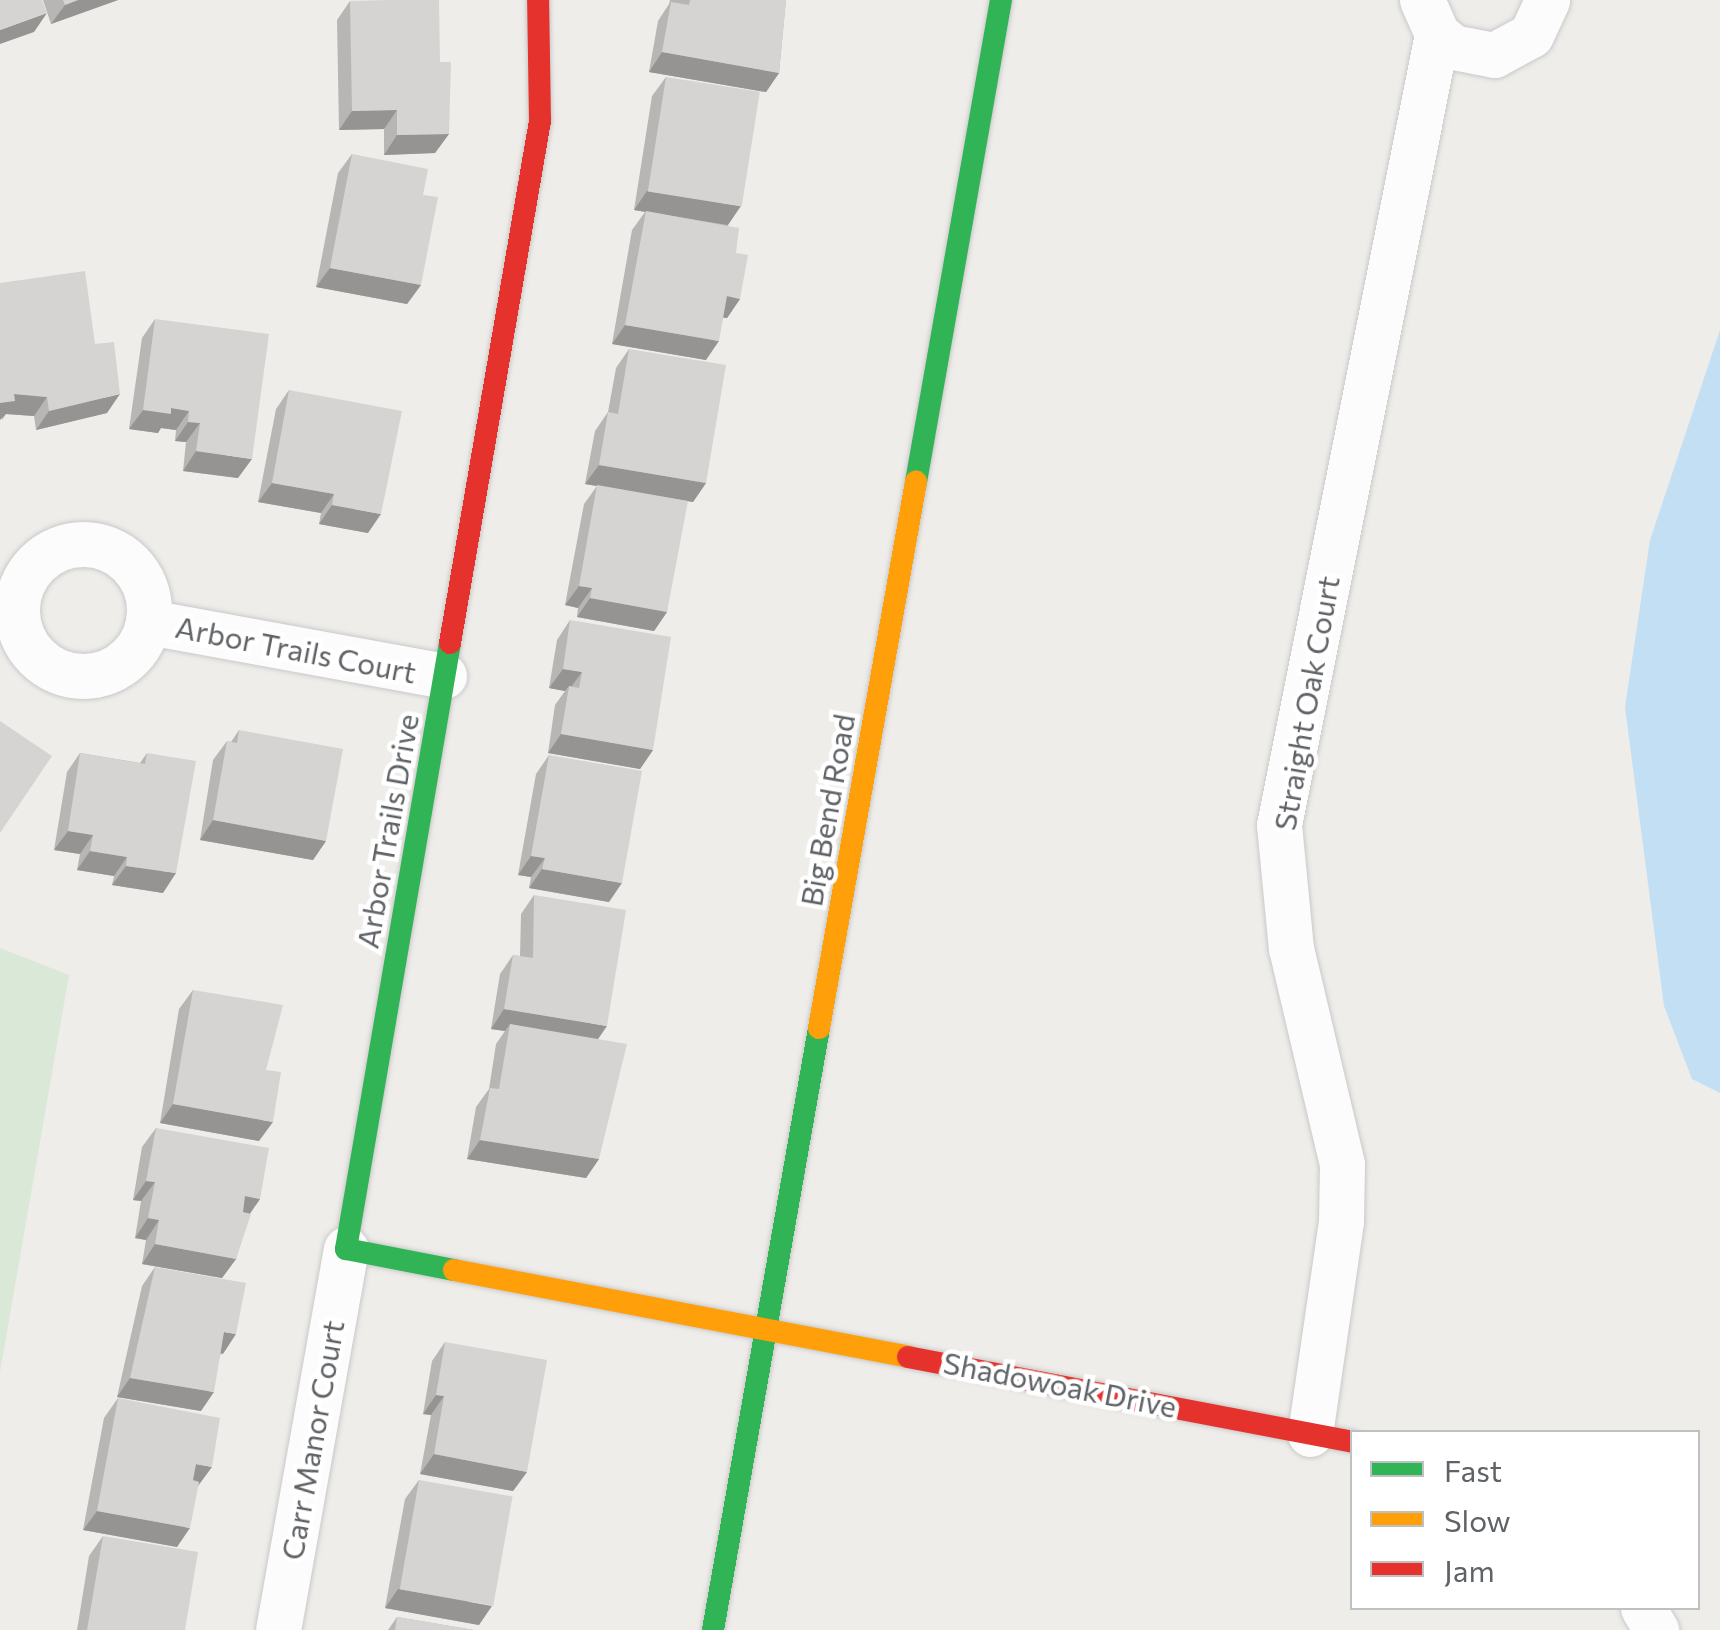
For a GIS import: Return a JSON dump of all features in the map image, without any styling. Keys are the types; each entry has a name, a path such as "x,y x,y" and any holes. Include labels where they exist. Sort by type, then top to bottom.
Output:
{"street":[{"name":"Arbor Trails Drive","path":"346,1249 540,121 538,0"},
{"name":"Big Bend Road","path":"713,1630 1001,0"},
{"name":"Straight Oak Court","path":"1430,17 1463,50 1494,55 1531,35 1547,0"},
{"name":"Straight Oak Court","path":"1332,1438 1342,1164 1290,949 1279,825 1430,17"},
{"name":"Arbor Trails Court","path":"148,622 444,676"},
{"path":"346,1249 767,1326"},
{"name":"Carr Manor Court","path":"278,1630 346,1249"},
{"name":"Shadowoak Drive","path":"767,1326 1332,1438"}],"green space":[{"path":"0,948 69,975 0,1372"}],"water":[{"path":"1720,330 1720,1093 1692,1079 1664,1006 1625,707 1650,540"}],"building":[{"path":"0,0 42,0 47,13 0,30"},
{"path":"439,0 440,62 451,62 449,134 397,135 397,110 352,111 350,1"},
{"path":"690,0 786,0 779,73 662,52 671,2 689,5"},
{"path":"666,77 760,92 742,206 648,192"},
{"path":"352,154 428,169 423,195 438,197 421,285 330,268"},
{"path":"646,211 739,228 736,253 748,255 740,299 727,296 719,341 625,325"},
{"path":"85,271 95,344 114,342 120,394 49,411 47,397 14,394 15,401 0,403 0,283"},
{"path":"155,319 269,334 252,459 196,451 200,423 188,422 189,411 171,408 171,414 143,410"},
{"path":"629,349 726,365 706,483 599,465 608,412 618,414"},
{"path":"289,390 402,411 381,514 332,505 334,494 272,483"},
{"path":"597,485 688,501 667,612 590,598 592,588 579,586"},
{"path":"570,620 671,637 653,750 561,734 569,686 579,688 582,672 563,669"},
{"path":"0,721 52,756 0,833"},
{"path":"239,730 343,749 326,841 213,820 227,741 237,743"},
{"path":"80,753 145,764 147,753 196,761 176,873 126,866 127,857 90,851 93,835 68,831"},
{"path":"549,755 642,771 622,883 542,869 545,858 531,856"},
{"path":"534,895 626,910 607,1026 504,1009 513,955 533,958"},
{"path":"193,990 283,1005 266,1070 281,1072 273,1122 173,1104"},
{"path":"510,1024 627,1044 599,1159 480,1140 490,1088 499,1089"},
{"path":"156,1128 269,1148 260,1199 245,1196 243,1212 251,1214 236,1259 155,1244 159,1220 148,1218 155,1182 146,1181"},
{"path":"155,1267 246,1283 236,1334 224,1332 214,1392 130,1378"},
{"path":"445,1342 547,1360 527,1472 434,1454 444,1396 436,1395"},
{"path":"118,1398 220,1418 212,1467 196,1464 193,1480 199,1482 190,1528 97,1511"},
{"path":"419,1480 513,1496 493,1606 400,1589"},
{"path":"103,1536 198,1552 185,1630 87,1630"},
{"path":"397,1617 474,1630 395,1630"}],"traffic: fast":[{"path":"916,482 1001,0"},
{"path":"450,643 346,1249 454,1270"},
{"path":"713,1630 819,1028"}],"traffic: slow":[{"path":"819,1028 916,482"},
{"path":"454,1270 908,1357"}],"traffic: jam":[{"path":"450,643 540,121 538,0"},
{"path":"908,1357 1350,1442"}]}
